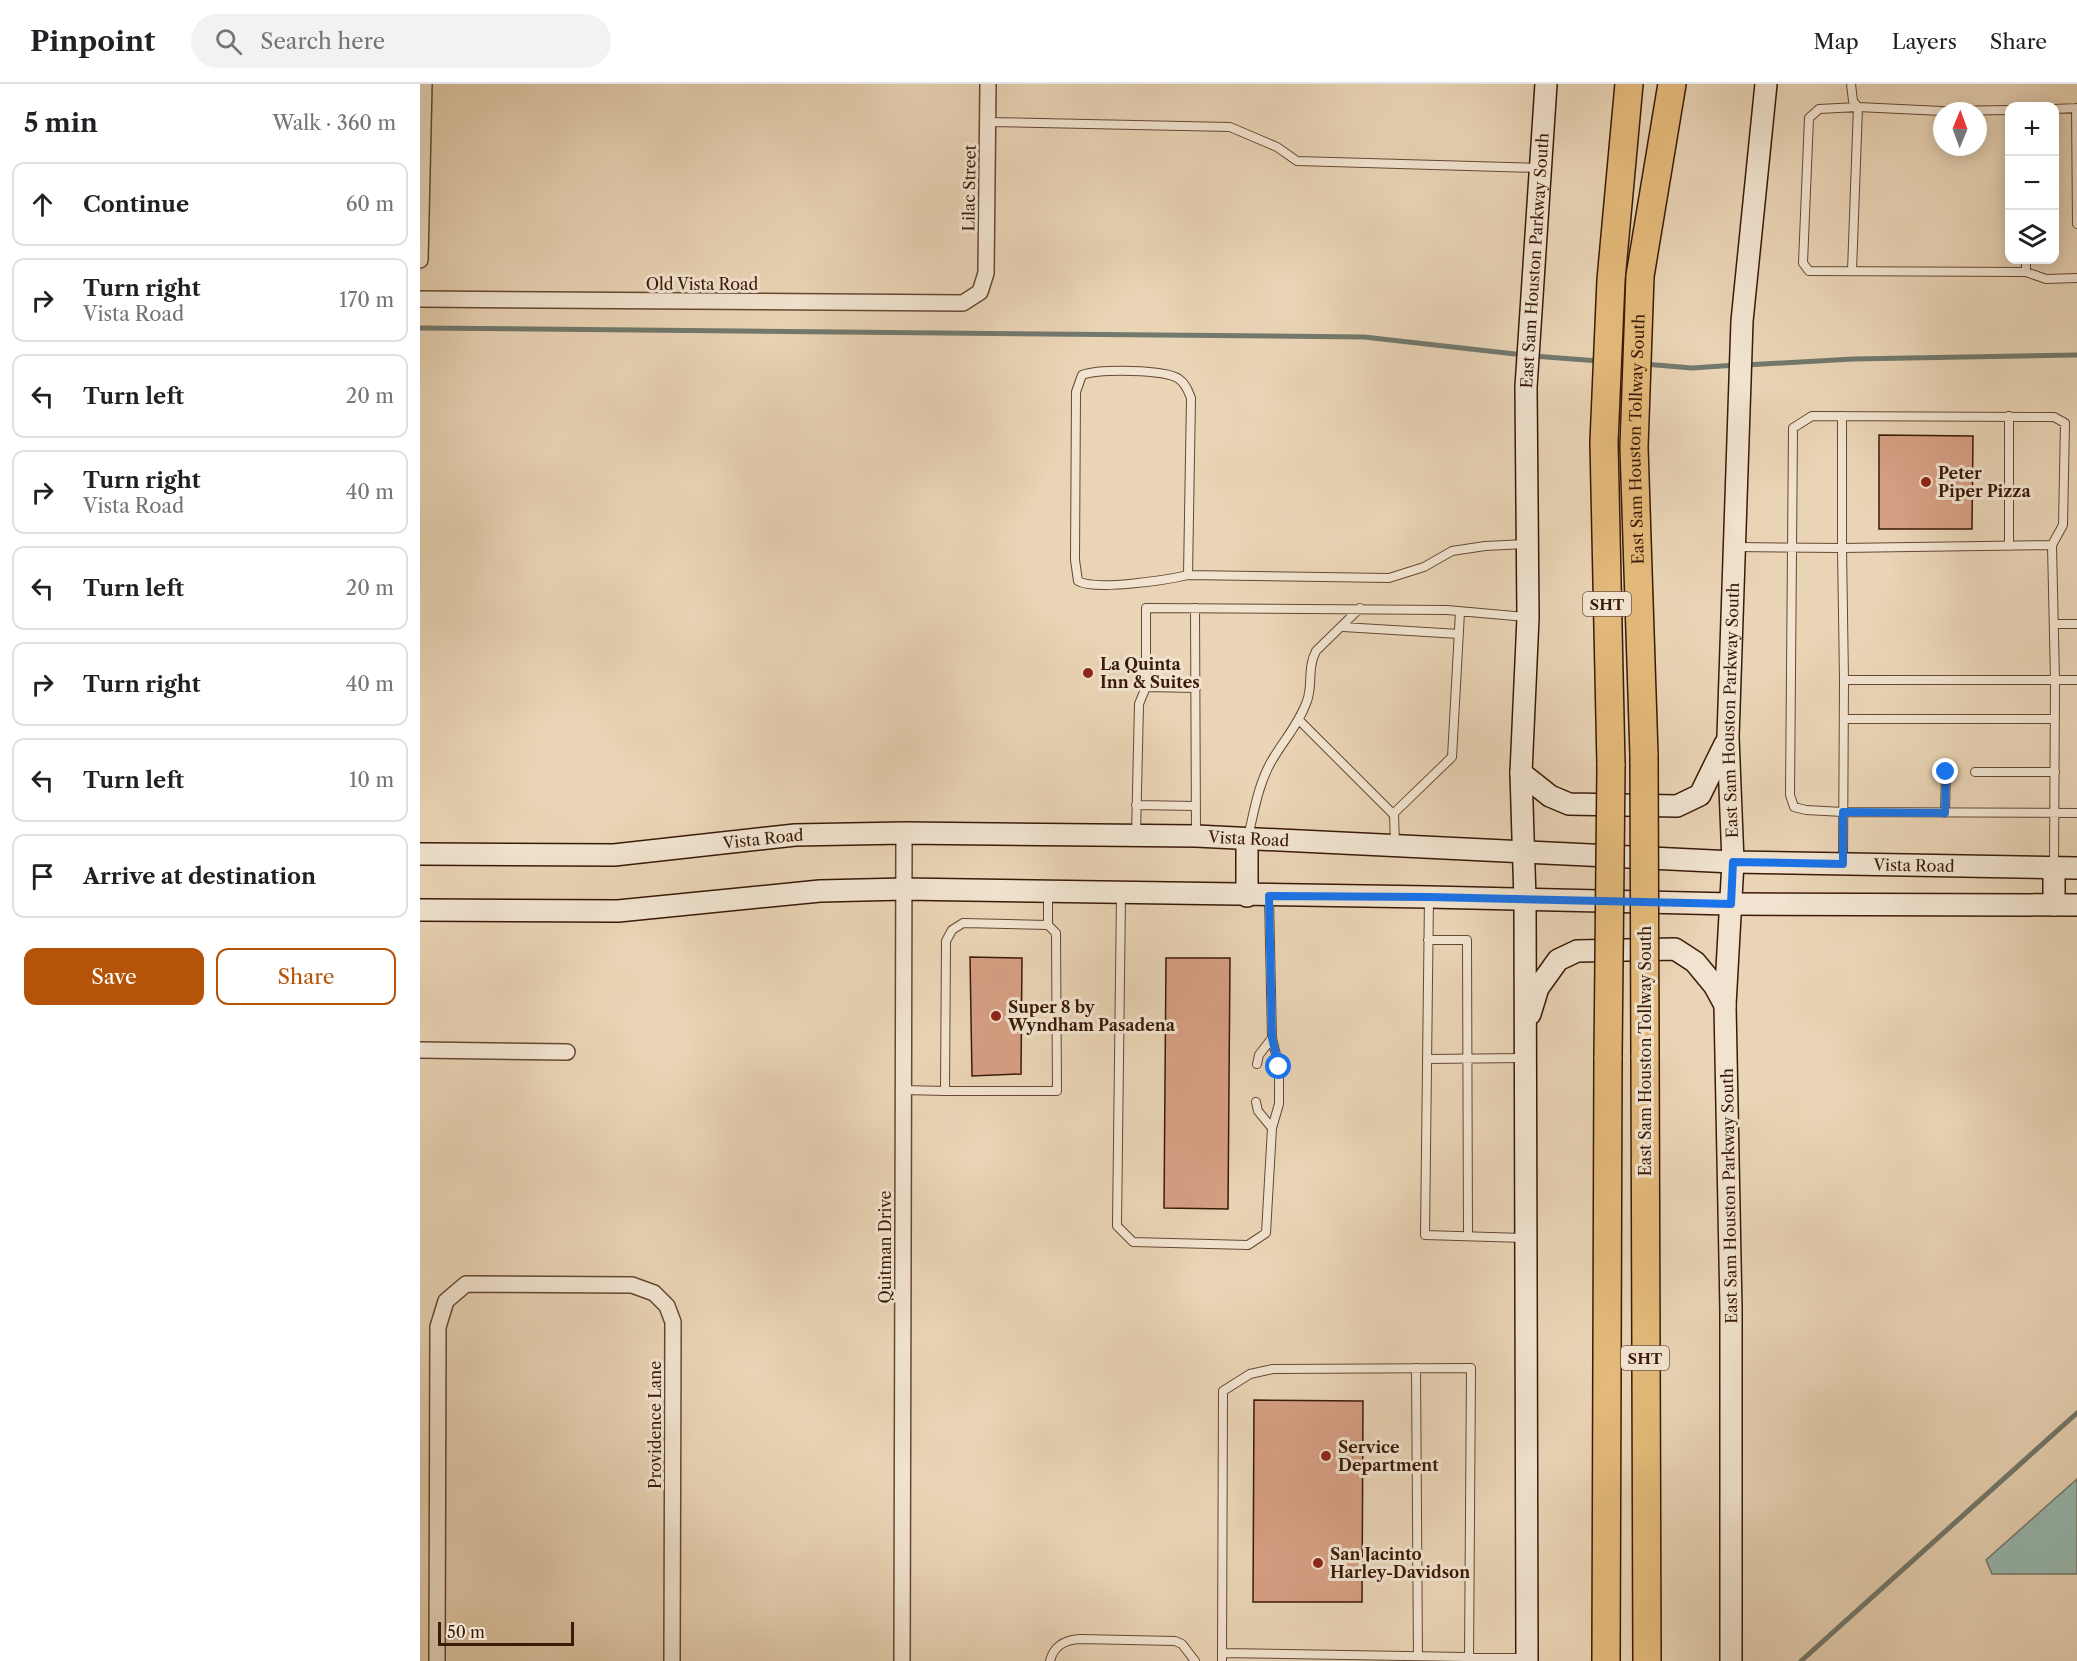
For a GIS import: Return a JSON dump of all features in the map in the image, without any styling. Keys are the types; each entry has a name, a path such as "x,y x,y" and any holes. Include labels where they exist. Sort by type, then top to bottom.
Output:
{"highway":[{"name":"East Sam Houston Tollway South","path":"1606,1661 1611,766 1604,442 1611,280 1629,84"},
{"name":"East Sam Houston Tollway South","path":"1647,1661 1644,755 1634,447 1640,276 1672,84"}],"main road":[{"name":"East Sam Houston Parkway South","path":"1527,1660 1524,1238 1525,900 1521,773 1528,618 1526,387 1546,84"},
{"name":"East Sam Houston Parkway South","path":"1731,1661 1731,1310 1725,1005 1733,862 1728,737 1742,321 1766,84"},
{"path":"1521,773 1550,796 1569,804 1677,806 1700,795 1728,737"},
{"name":"Vista Road","path":"420,854 614,855 795,835 904,833 1196,836 1395,848 1522,851 1733,862 2077,868"},
{"path":"1247,896 1248,839"},
{"path":"2054,868 2054,905"},
{"path":"420,910 618,911 820,891 904,889 1731,904 2077,905"},
{"path":"1525,1032 1538,988 1558,960 1577,951 1675,949 1695,962 1714,985 1725,1005"}],"street":[{"path":"420,260 424,84"},
{"name":"Lilac Street","path":"980,292 986,273 988,84"},
{"name":"Old Vista Road","path":"420,299 963,303 980,292"},
{"name":"Quitman Drive","path":"902,1661 904,833"},
{"path":"420,1050 567,1052"},
{"name":"Providence Lane","path":"437,1661 438,1327 446,1301 466,1284 632,1285 654,1293 667,1306 673,1322 672,1661"}],"lane":[{"path":"1851,84 1853,101 1858,107 1852,271"},
{"path":"1933,110 1858,107 1819,109 1809,118 1803,263 1809,271 2026,272 2046,279 2077,278"},
{"path":"2059,109 2077,108 2077,224"},
{"path":"1987,110 2005,110"},
{"path":"988,122 1230,127 1277,147 1297,161 1540,168"},
{"path":"2026,264 2026,272"},
{"path":"1188,575 1191,398 1186,386 1178,378 1166,374 1095,370 1082,375 1076,392 1075,560 1078,580 1083,584 1157,582 1188,575 1389,578 1424,567 1452,551 1485,546 1527,544"},
{"path":"2054,868 2054,813 2055,772 2055,624 2052,545 2062,525 2065,423 2054,417 1812,416 1793,428 1790,795 1794,807 1843,812 1945,813 2054,813 2077,813"},
{"path":"1842,416 1843,864"},
{"path":"2009,416 2009,546"},
{"path":"1734,547 2052,545"},
{"path":"1136,836 1139,704 1146,687 1146,608 1360,608 1460,612 1528,618"},
{"path":"1195,608 1196,836"},
{"path":"1248,839 1262,783 1270,763 1299,720 1308,699 1311,660 1316,651 1360,608"},
{"path":"1393,814 1452,757 1460,612"},
{"path":"2055,624 2077,624"},
{"path":"1343,627 1459,634"},
{"path":"1844,680 2077,680"},
{"path":"1146,687 1196,688"},
{"path":"1844,719 2055,719"},
{"path":"1299,720 1393,814 1396,821 1395,848"},
{"path":"1945,813 1946,772 1952,772"},
{"path":"1975,772 2055,772"},
{"path":"1136,805 1196,806"},
{"path":"1048,892 1048,925"},
{"path":"1121,893 1117,1226 1133,1242 1248,1245 1266,1233 1272,1128 1279,1104 1279,1076 1272,1038 1269,896"},
{"path":"1429,897 1425,1235 1524,1238"},
{"path":"903,1090 945,1091 1057,1091 1056,933 1048,925 963,923 952,930 946,941 945,1091"},
{"path":"1428,940 1467,940 1468,1235"},
{"path":"1257,1064 1259,1055 1272,1038"},
{"path":"1427,1059 1525,1058"},
{"path":"1256,1102 1261,1117 1272,1128"},
{"path":"1416,1368 1418,1659"},
{"path":"1469,1659 1471,1368 1273,1369 1250,1374 1222,1391 1222,1657 1527,1660"},
{"path":"1050,1661 1059,1645 1080,1639 1175,1641 1182,1644 1195,1661"}],"water":[{"path":"2077,1479 2077,1574 1992,1574 1986,1560"}],"building":[{"name":"Peter Piper Pizza","path":"1879,435 1973,436 1972,529 1879,529"},
{"name":"Super 8 by Wyndham Pasadena","path":"970,957 1022,958 1021,1074 972,1076"},
{"path":"1166,958 1230,958 1228,1209 1164,1208"},
{"path":"1254,1400 1363,1401 1362,1602 1253,1602"}],"waterway":[{"path":"420,328 1364,337 1524,355"},
{"path":"1746,365 1853,359 2077,355"},
{"path":"1533,356 1599,361"},
{"path":"1644,364 1692,368 1737,365"},
{"path":"1801,1661 2077,1413"}],"place":[{"name":"Peter Piper Pizza","path":"1926,482"},
{"name":"La Quinta Inn & Suites","path":"1088,673"},
{"name":"Super 8 by Wyndham Pasadena","path":"996,1016"},
{"name":"Service Department","path":"1326,1456"},
{"name":"San Jacinto Harley-Davidson","path":"1318,1563"}],"route":[{"path":"1279,1067 1272,1038 1269,896 1731,904 1733,862 1843,864 1843,812 1945,813 1946,772"}]}
